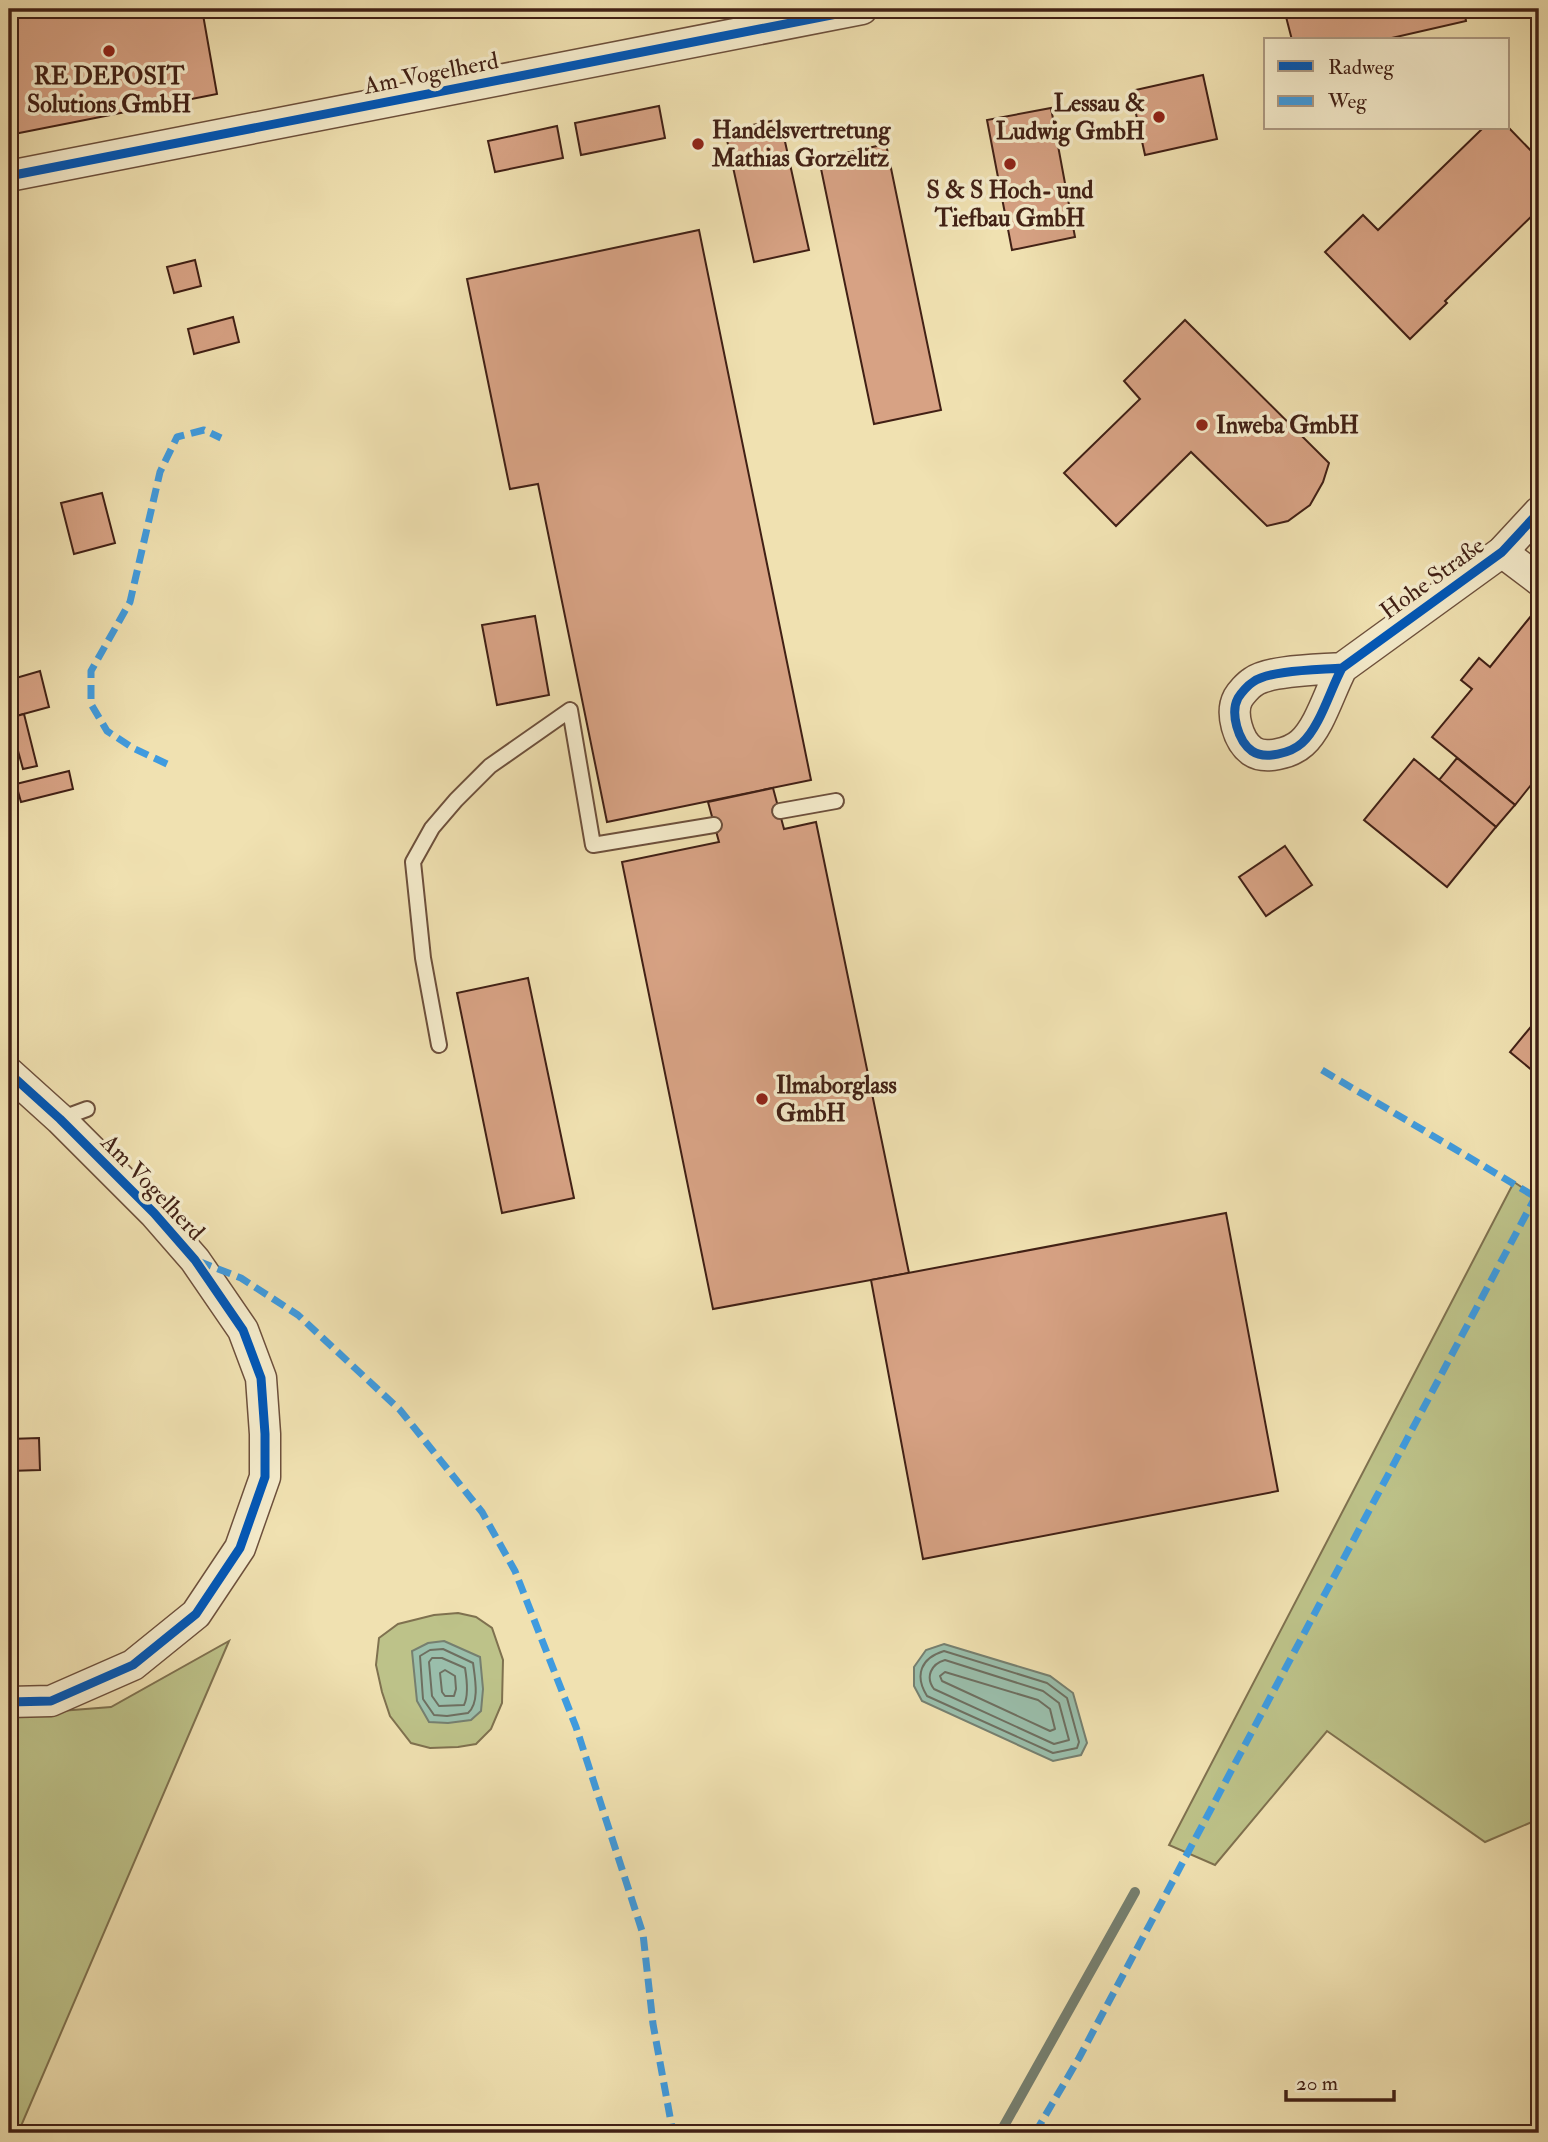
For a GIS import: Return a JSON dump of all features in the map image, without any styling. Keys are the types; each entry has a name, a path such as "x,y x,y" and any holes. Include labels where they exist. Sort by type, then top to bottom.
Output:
{"street":[{"name":"Am Vogelherd","path":"9,176 862,9"},
{"name":"Hohe Straße","path":"1342,668 1502,552 1539,512"},
{"path":"1502,552 1539,580"},
{"name":"Am Vogelherd","path":"9,1073 74,1114 195,1260 243,1330 261,1378 265,1434 265,1477 240,1548 196,1614 133,1665 51,1701 9,1702"}],"lane":[{"path":"439,1045 423,958 414,862 432,828 490,766 570,710 593,845 714,825"},
{"path":"780,811 836,801"}],"green space":[{"path":"1514,1182 1539,1199 1539,1819 1485,1842 1327,1731 1215,1865 1169,1845"},
{"path":"458,1613 476,1617 492,1628 503,1660 502,1703 491,1729 476,1744 430,1748 411,1743 390,1716 382,1692 376,1665 379,1638 398,1624 434,1615"},
{"path":"229,1641 18,2133 9,2133 9,1715 111,1707"}],"water":[{"path":"444,1641 480,1657 483,1689 481,1711 471,1720 429,1722 417,1701 412,1651 428,1643"},
{"path":"944,1644 1050,1676 1073,1693 1087,1743 1081,1755 1053,1761 922,1701 914,1686 914,1667 926,1650"}],"building":[{"name":"RE DEPOSIT Solutions GmbH","path":"9,9 202,9 217,94 9,135"},
{"path":"1284,9 1464,9 1466,21 1392,38 1291,38"},
{"path":"1539,74 1539,88 1532,82"},
{"path":"1203,75 1217,139 1145,155 1131,91"},
{"path":"659,106 665,138 581,155 575,123"},
{"path":"1051,108 1075,237 1012,250 987,120"},
{"path":"780,119 809,250 754,262 725,131"},
{"path":"557,126 563,158 495,172 488,141"},
{"path":"1510,129 1539,159 1539,209 1410,339 1325,252 1363,215 1378,230 1481,130"},
{"path":"886,144 941,410 874,424 819,159"},
{"path":"699,230 811,780 607,822 538,484 510,489 467,279"},
{"path":"195,260 201,286 174,293 167,267"},
{"path":"233,317 239,342 194,354 188,329"},
{"name":"Inweba GmbH","path":"1185,320 1329,463 1323,482 1310,505 1288,521 1267,526 1191,452 1116,526 1064,473 1140,399 1124,381"},
{"path":"102,493 115,543 74,554 61,503"},
{"path":"535,616 549,695 497,705 482,625"},
{"path":"1531,616 1539,623 1539,775 1515,805 1432,737 1472,689 1461,680 1479,658 1490,667"},
{"path":"40,671 49,707 9,718 9,680"},
{"path":"24,714 37,766 23,769 9,718"},
{"path":"1457,758 1515,805 1496,827 1439,780"},
{"path":"1414,759 1496,827 1447,887 1364,820"},
{"path":"69,771 73,789 21,802 16,784"},
{"path":"773,788 784,829 816,822 909,1273 713,1309 622,862 719,842 708,802"},
{"path":"1285,846 1312,885 1266,916 1239,877"},
{"path":"528,978 574,1198 502,1213 457,993"},
{"path":"1539,1017 1539,1076 1510,1052"},
{"path":"1226,1213 1278,1491 923,1559 871,1280"},
{"path":"39,1438 40,1470 9,1471 9,1439"}],"waterway":[{"path":"1000,2133 1135,1892"}],"marked path":[{"path":"167,764 133,748 107,731 91,704 91,671 130,602 160,472 177,437 204,430 221,438"},
{"path":"1322,1070 1539,1199"},
{"path":"1035,2133 1079,2058 1539,1190"},
{"path":"198,1261 241,1278 298,1315 400,1410 482,1512 515,1571 576,1727 643,1934 653,2024 673,2133"}],"cycle path":[{"path":"9,176 862,9"},
{"path":"1342,668 1282,673 1251,683 1238,698 1235,711 1243,741 1252,751 1264,755 1297,747 1308,736 1319,718 1342,668 1502,552 1539,512"},
{"path":"9,1073 60,1119 154,1213 195,1260 243,1330 261,1378 265,1434 265,1477 240,1548 196,1614 133,1665 51,1701 9,1702"}],"place":[{"name":"RE DEPOSIT Solutions GmbH","path":"109,51"},
{"name":"Lessau & Ludwig GmbH","path":"1159,117"},
{"name":"Handelsvertretung Mathias Gorzelitz","path":"698,144"},
{"name":"S & S Hoch- und Tiefbau GmbH","path":"1010,164"},
{"name":"Inweba GmbH","path":"1202,425"},
{"name":"Ilmaborglass GmbH","path":"762,1099"}]}
